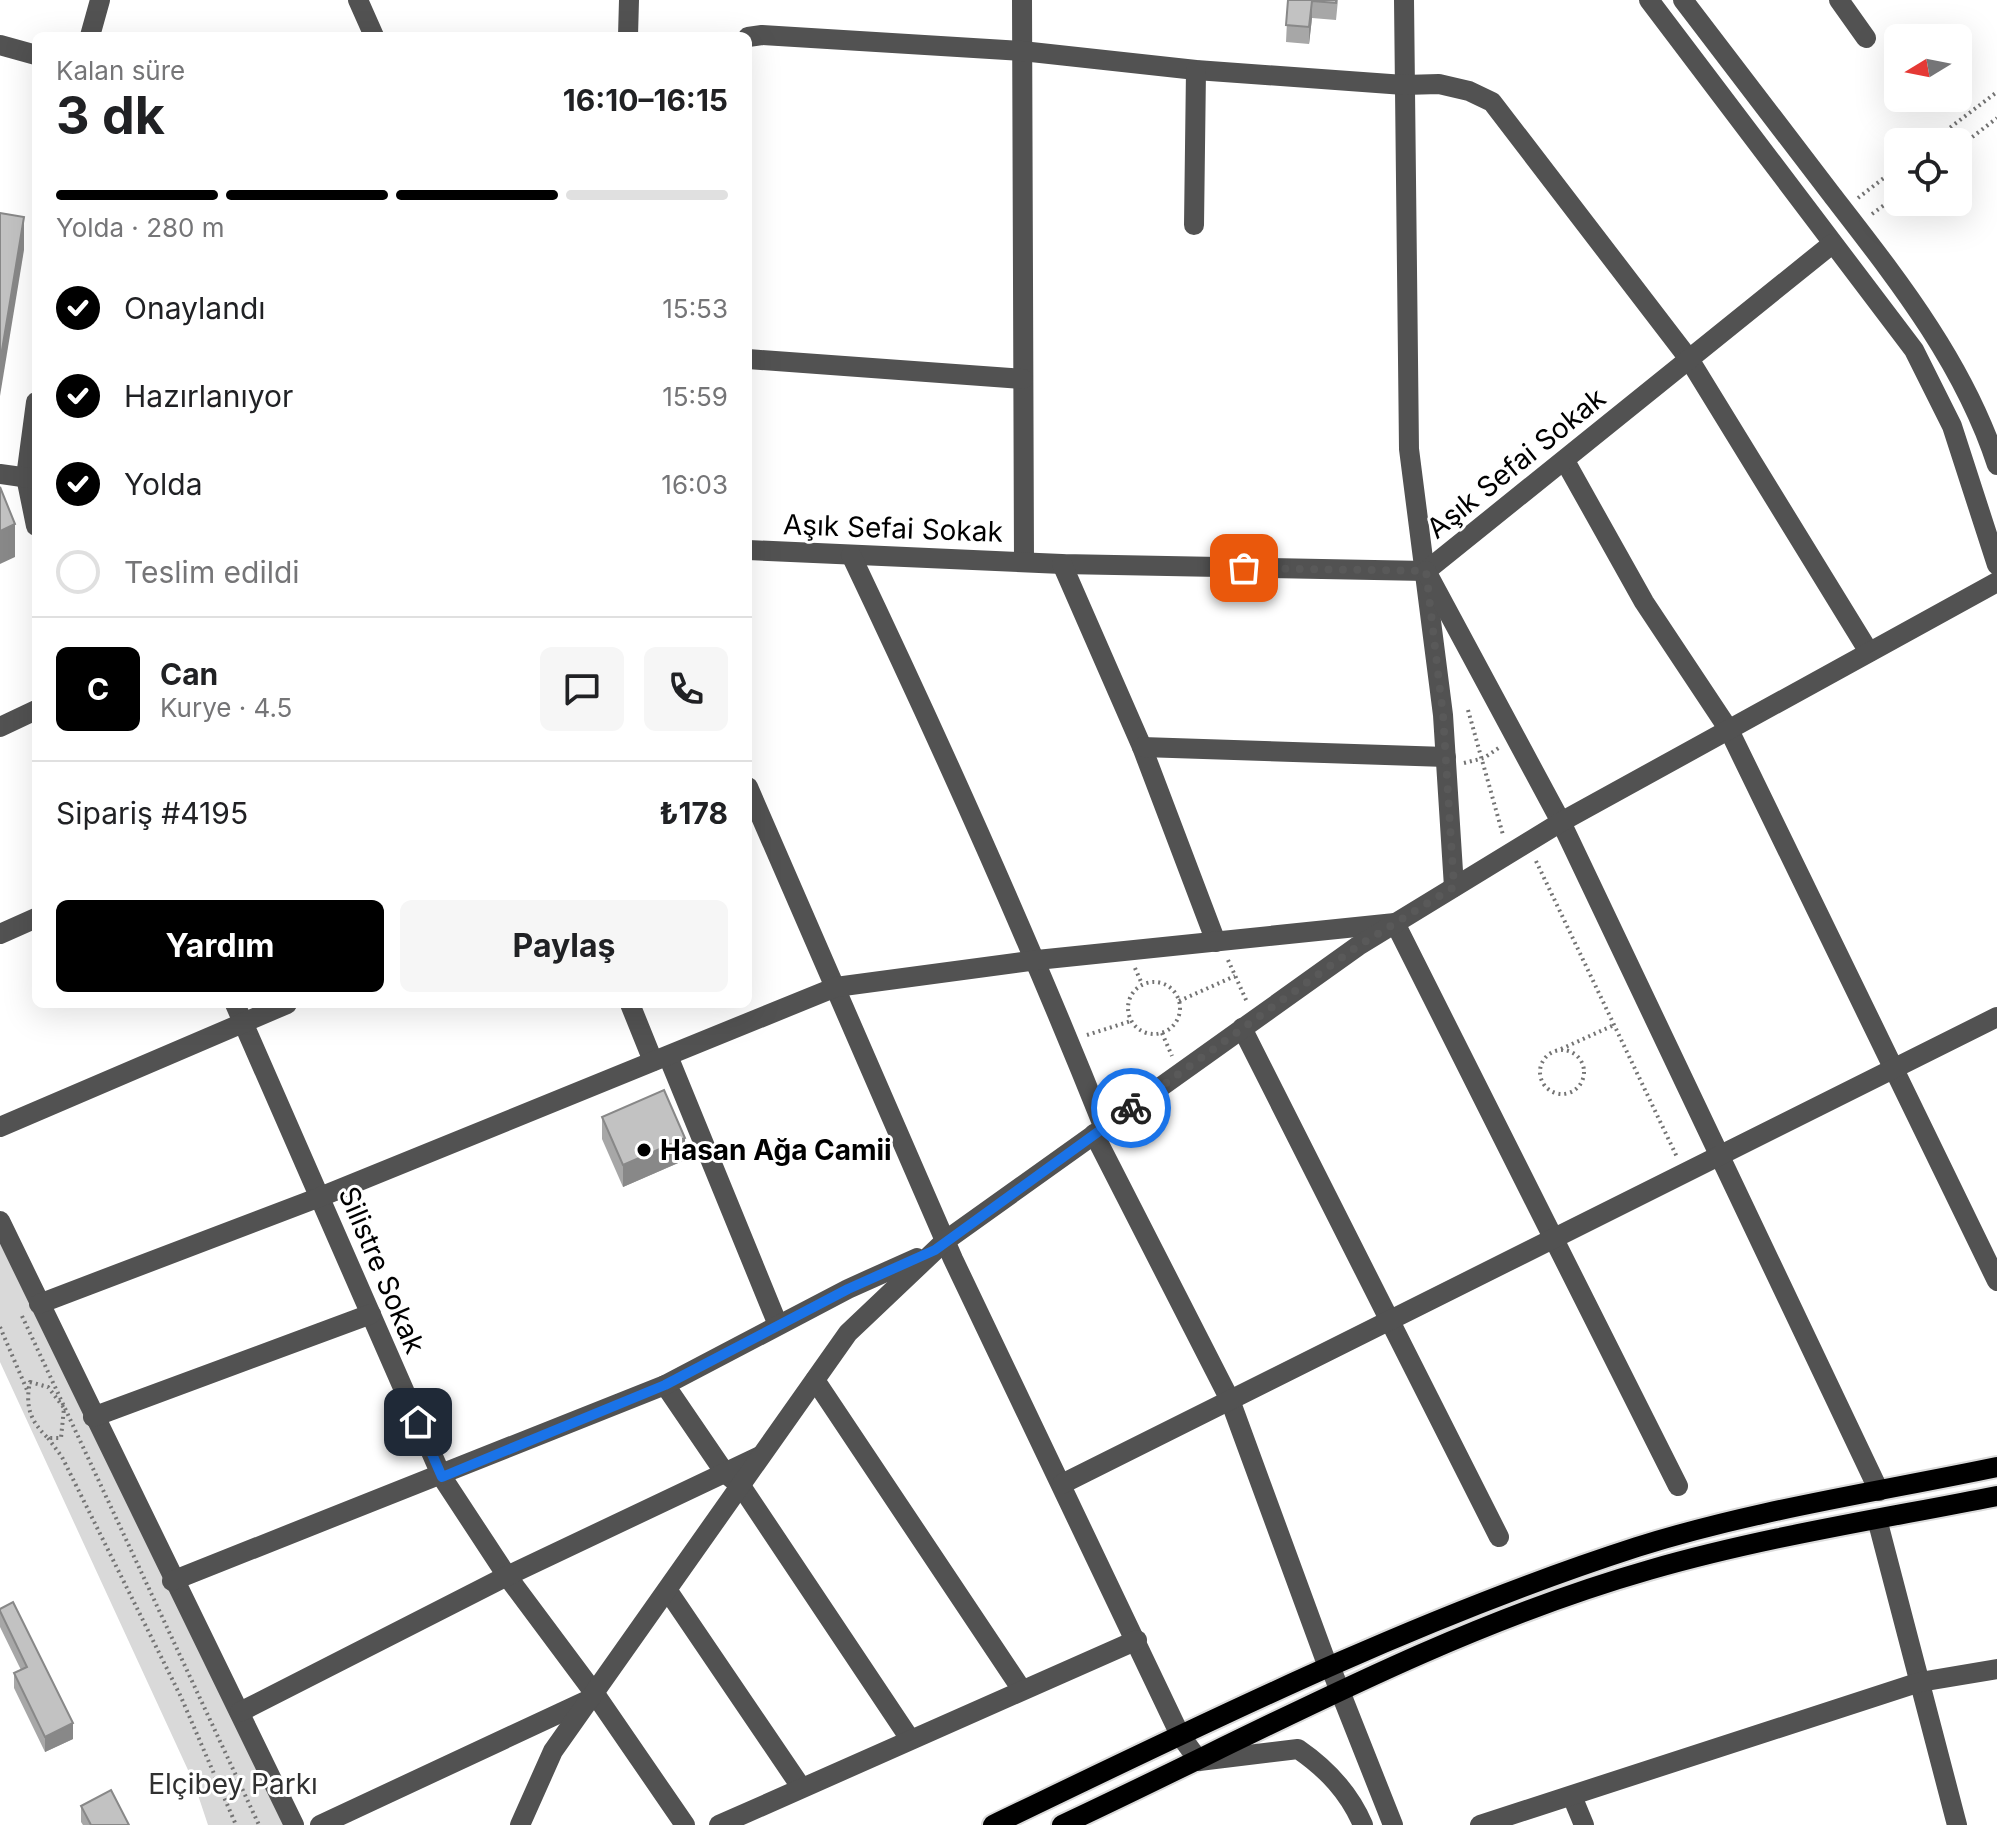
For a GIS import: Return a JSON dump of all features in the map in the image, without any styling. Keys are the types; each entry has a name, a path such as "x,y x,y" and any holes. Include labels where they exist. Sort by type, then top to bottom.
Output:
{"main road":[{"path":"993,1825 1329,1667 1453,1614 1638,1547 1746,1518 1997,1467"},
{"path":"1062,1825 1460,1636 1647,1571 1752,1544 1997,1496"}],"street":[{"path":"91,32 100,0"},
{"path":"358,0 372,32"},
{"path":"628,32 629,0"},
{"path":"1022,0 1024,562"},
{"path":"1404,0 1409,449 1443,715 1454,887"},
{"path":"1649,0 1920,363 1952,426 1997,565"},
{"path":"1683,0 1858,226 1950,357 1982,418 1997,465"},
{"path":"1839,0 1866,38"},
{"path":"752,36 1022,51 1196,70 1457,87 1492,102 1689,359 1869,652"},
{"path":"0,45 32,54"},
{"path":"1194,225 1196,70"},
{"name":"Aşık Sefai Sokak","path":"752,550 1062,564 1426,571 1832,244"},
{"path":"752,359 1023,379"},
{"path":"1565,461 1644,602 1729,730 1997,1281"},
{"path":"0,474 31,478"},
{"path":"851,555 1037,960 1069,1041 1099,1131 1230,1400 1329,1667 1393,1825"},
{"path":"1062,564 1142,747 1218,942"},
{"path":"1426,571 1561,822 1879,1491"},
{"path":"240,1712 507,1576 733,1479 763,1455 848,1333 940,1245 1249,1024 1395,923 1561,822 1997,582"},
{"path":"0,727 32,712"},
{"path":"1142,747 1446,757"},
{"path":"753,813 836,987 940,1245 1062,1484 1180,1735 1199,1761 1298,1749 1328,1769 1357,1809 1363,1825"},
{"path":"0,934 32,920"},
{"path":"39,1304 320,1197 836,987 1037,960 1395,923"},
{"path":"1395,923 1678,1486"},
{"path":"0,1127 239,1013 266,1008"},
{"path":"632,1008 660,1059 778,1325"},
{"name":"Silistre Sokak","path":"239,1013 442,1477 507,1576 685,1825"},
{"path":"1062,1484 1997,1017"},
{"path":"1249,1024 1499,1537"},
{"path":"0,1221 172,1581 294,1825"},
{"path":"172,1581 442,1477 665,1385 848,1289 940,1245"},
{"path":"93,1417 371,1314"},
{"path":"815,1380 1022,1690"},
{"path":"665,1385 733,1479 910,1739"},
{"path":"520,1825 553,1751 668,1591 733,1479"},
{"path":"1877,1519 1957,1825"},
{"path":"668,1591 801,1787"},
{"path":"719,1825 1137,1640"},
{"path":"1480,1825 1920,1682 1997,1669"},
{"path":"320,1825 594,1696"},
{"path":"1572,1796 1584,1825"}],"path":[{"path":"1949,128 1997,92"},
{"path":"1972,137 1997,118"},
{"path":"1843,209 1884,178"},
{"path":"1858,226 1884,206"},
{"path":"1443,715 1468,710 1493,692"},
{"path":"1468,710 1484,758 1498,824 1519,847 1614,1025 1685,1173"},
{"path":"1218,942 1235,976 1249,1024"},
{"path":"1179,1001 1235,976"},
{"path":"1155,982 1166,986 1179,1001 1178,1018 1162,1033 1145,1033 1131,1021 1128,1001 1142,984 1155,982"},
{"path":"1069,1041 1131,1021"},
{"path":"1559,1050 1578,1056 1584,1070 1581,1084 1565,1094 1546,1087 1541,1071 1546,1057 1559,1050 1614,1025"},
{"path":"17,1304 259,1825"},
{"path":"0,1327 28,1392"},
{"path":"48,1438 61,1438 64,1408 48,1387 30,1382 25,1401 35,1426 62,1457 181,1697 236,1825"}],"green space":[{"name":"Elçibey Parkı","path":"0,1221 294,1825 208,1825 194,1783 0,1362"}],"building":[{"path":"1288,0 1336,0 1336,3 1312,1 1309,27 1286,25"},
{"path":"0,213 24,217 0,362"},
{"path":"0,487 15,524 0,531"},
{"path":"664,1090 685,1138 623,1165 602,1117"},
{"path":"13,1602 73,1723 45,1737 14,1673 27,1667 0,1611"},
{"path":"111,1790 129,1825 91,1825 81,1806"}],"way so far":[{"path":"1131,1108 1358,946 1454,887 1443,715 1426,571 1244,568"}],"place":[{"name":"Hasan Ağa Camii","path":"644,1150"}],"route":[{"path":"418,1422 442,1477 665,1385 848,1289 935,1250 1131,1108"}]}
